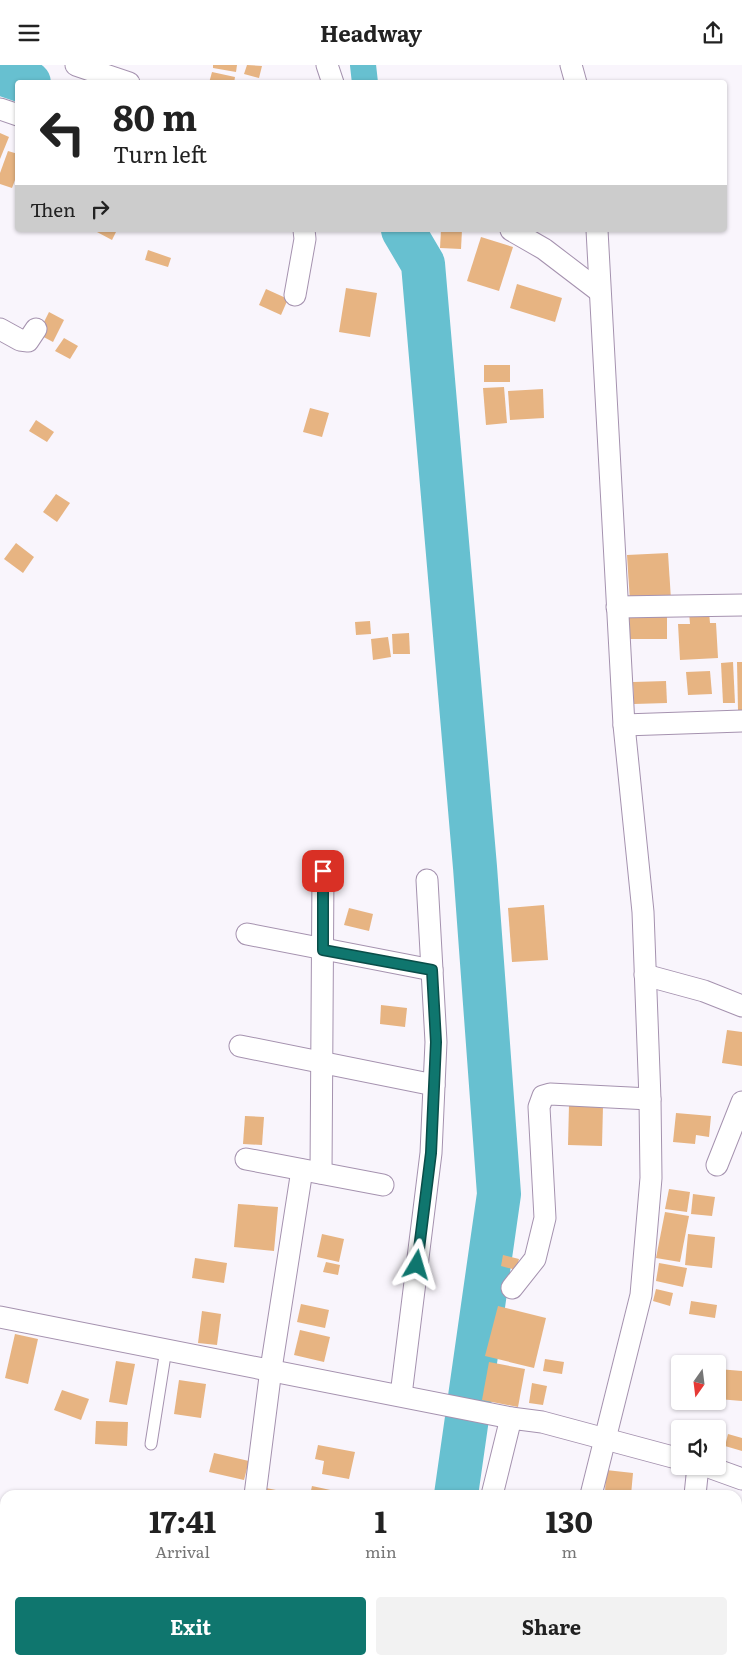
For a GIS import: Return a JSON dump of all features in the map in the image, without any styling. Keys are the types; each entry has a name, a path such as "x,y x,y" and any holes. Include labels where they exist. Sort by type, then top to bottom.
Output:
{"street":[{"path":"76,65 120,80"},
{"path":"327,65 332,80"},
{"path":"571,65 575,80"},
{"path":"0,109 15,114"},
{"path":"295,295 305,239 304,232"},
{"path":"515,232 544,249 600,291"},
{"path":"592,1490 641,1295 651,1178 650,1099 642,912 624,725 597,232"},
{"path":"0,329 20,340 28,341 36,329"},
{"path":"617,607 742,605"},
{"path":"624,725 742,721"},
{"path":"256,1490 271,1369 312,1171 322,1063 323,871"},
{"path":"408,1396 431,1153 436,1042 427,880"},
{"path":"246,933 323,950 432,970"},
{"path":"645,975 704,991 742,1006"},
{"path":"240,1046 434,1085"},
{"path":"512,1289 535,1259 546,1218 539,1107 542,1096 550,1094 650,1099"},
{"path":"717,1165 742,1102"},
{"path":"246,1159 383,1185"},
{"path":"0,1317 482,1412 542,1422 671,1457"},
{"path":"493,1490 511,1417"},
{"path":"726,1473 742,1479"},
{"path":"696,1490 697,1475"}],"lane":[{"path":"151,1444 166,1349"}],"building":[{"path":"213,65 237,65 236,72 213,68"},
{"path":"247,65 262,66 259,78 244,74"},
{"path":"212,72 235,77 234,80 210,80"},
{"path":"0,133 9,137 0,159"},
{"path":"8,151 15,153 15,180 12,188 0,184 0,173"},
{"path":"97,232 116,232 112,240"},
{"path":"441,232 462,232 461,249 440,248"},
{"path":"481,237 513,247 499,291 467,281"},
{"path":"148,250 171,258 168,267 145,260"},
{"path":"517,284 562,298 555,322 510,308"},
{"path":"346,288 377,293 370,337 339,332"},
{"path":"266,289 288,299 281,315 259,305"},
{"path":"49,312 64,320 53,342 38,334"},
{"path":"64,338 78,346 70,359 55,351"},
{"path":"484,365 510,365 510,382 484,382"},
{"path":"504,387 507,423 486,425 483,388"},
{"path":"543,389 544,418 510,420 508,391"},
{"path":"310,408 329,413 322,437 303,432"},
{"path":"36,420 54,432 47,442 29,431"},
{"path":"56,494 70,503 57,522 43,512"},
{"path":"16,543 34,557 23,573 4,559"},
{"path":"668,553 671,600 630,602 627,555"},
{"path":"689,612 709,612 710,623 716,623 718,658 680,660 678,624 690,624"},
{"path":"627,616 667,616 667,639 627,639"},
{"path":"370,621 371,634 356,635 355,622"},
{"path":"409,633 410,654 393,654 392,634"},
{"path":"388,637 391,657 373,660 371,639"},
{"path":"733,662 735,703 723,703 721,663"},
{"path":"737,662 742,662 742,710 738,710"},
{"path":"710,671 712,694 688,695 686,672"},
{"path":"666,681 667,703 634,704 633,682"},
{"path":"544,905 548,960 512,962 508,908"},
{"path":"349,908 373,914 369,931 344,925"},
{"path":"381,1005 407,1008 405,1027 380,1024"},
{"path":"727,1030 742,1032 742,1066 722,1063"},
{"path":"569,1105 603,1106 602,1146 568,1145"},
{"path":"676,1113 711,1116 709,1137 696,1135 695,1144 673,1142"},
{"path":"245,1116 264,1117 262,1145 243,1144"},
{"path":"669,1189 690,1192 687,1212 665,1209"},
{"path":"693,1194 715,1197 712,1216 691,1214"},
{"path":"238,1204 278,1207 274,1251 234,1247"},
{"path":"665,1212 689,1216 680,1262 656,1258"},
{"path":"322,1234 344,1239 339,1262 317,1257"},
{"path":"688,1234 715,1237 712,1268 685,1265"},
{"path":"503,1255 519,1259 516,1270 501,1266"},
{"path":"195,1258 227,1263 224,1283 192,1278"},
{"path":"326,1262 340,1265 338,1275 323,1272"},
{"path":"659,1263 687,1268 683,1287 656,1281"},
{"path":"656,1289 673,1293 670,1306 653,1301"},
{"path":"691,1301 717,1305 715,1318 689,1314"},
{"path":"301,1304 329,1310 325,1328 297,1322"},
{"path":"498,1306 546,1318 534,1368 485,1356"},
{"path":"202,1311 221,1314 217,1345 198,1343"},
{"path":"300,1330 330,1337 324,1362 294,1355"},
{"path":"15,1334 38,1339 28,1384 5,1378"},
{"path":"545,1359 564,1362 562,1374 543,1371"},
{"path":"116,1361 135,1364 127,1405 109,1402"},
{"path":"489,1362 525,1369 518,1407 482,1400"},
{"path":"726,1370 742,1371 742,1401 726,1400"},
{"path":"179,1380 206,1384 201,1418 174,1414"},
{"path":"532,1383 547,1386 543,1405 529,1403"},
{"path":"62,1390 89,1399 81,1420 54,1410"},
{"path":"96,1421 128,1422 127,1446 95,1444"},
{"path":"728,1434 742,1438 742,1451 726,1446"},
{"path":"318,1445 355,1452 349,1479 322,1474 324,1461 315,1459"},
{"path":"214,1453 249,1461 244,1480 209,1472"},
{"path":"606,1470 633,1473 631,1490 605,1490"},
{"path":"312,1486 330,1490 311,1490"}],"waterway":[{"path":"363,65 365,80"},
{"path":"0,73 20,80"},
{"path":"404,232 423,264 475,867 499,1194 457,1490"}],"route":[{"path":"323,871 323,950 432,970 436,1042 431,1153 417,1265"}]}
